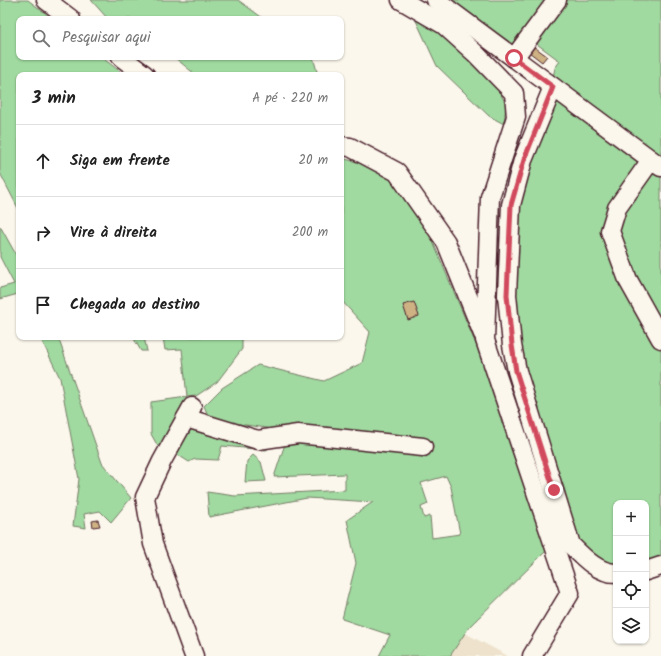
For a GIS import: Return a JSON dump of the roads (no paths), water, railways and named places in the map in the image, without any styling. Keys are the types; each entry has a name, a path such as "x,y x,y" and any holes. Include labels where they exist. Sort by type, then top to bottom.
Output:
{"street":[{"path":"46,0 67,16"},
{"path":"401,0 444,25 475,53 514,92 516,117 490,197 485,340"},
{"path":"436,0 658,165 617,208 610,231 628,280 661,339"},
{"path":"514,58 556,0"},
{"path":"125,60 141,72"},
{"path":"553,87 524,160 511,205 507,295 512,345 516,371 571,545 588,561 609,573 613,573"},
{"path":"344,146 350,147 397,172 446,242 485,340 570,593 532,656"},
{"path":"194,656 153,544 145,497 162,461 189,413 258,440 298,434 423,447"},
{"path":"649,570 661,566"}]}
